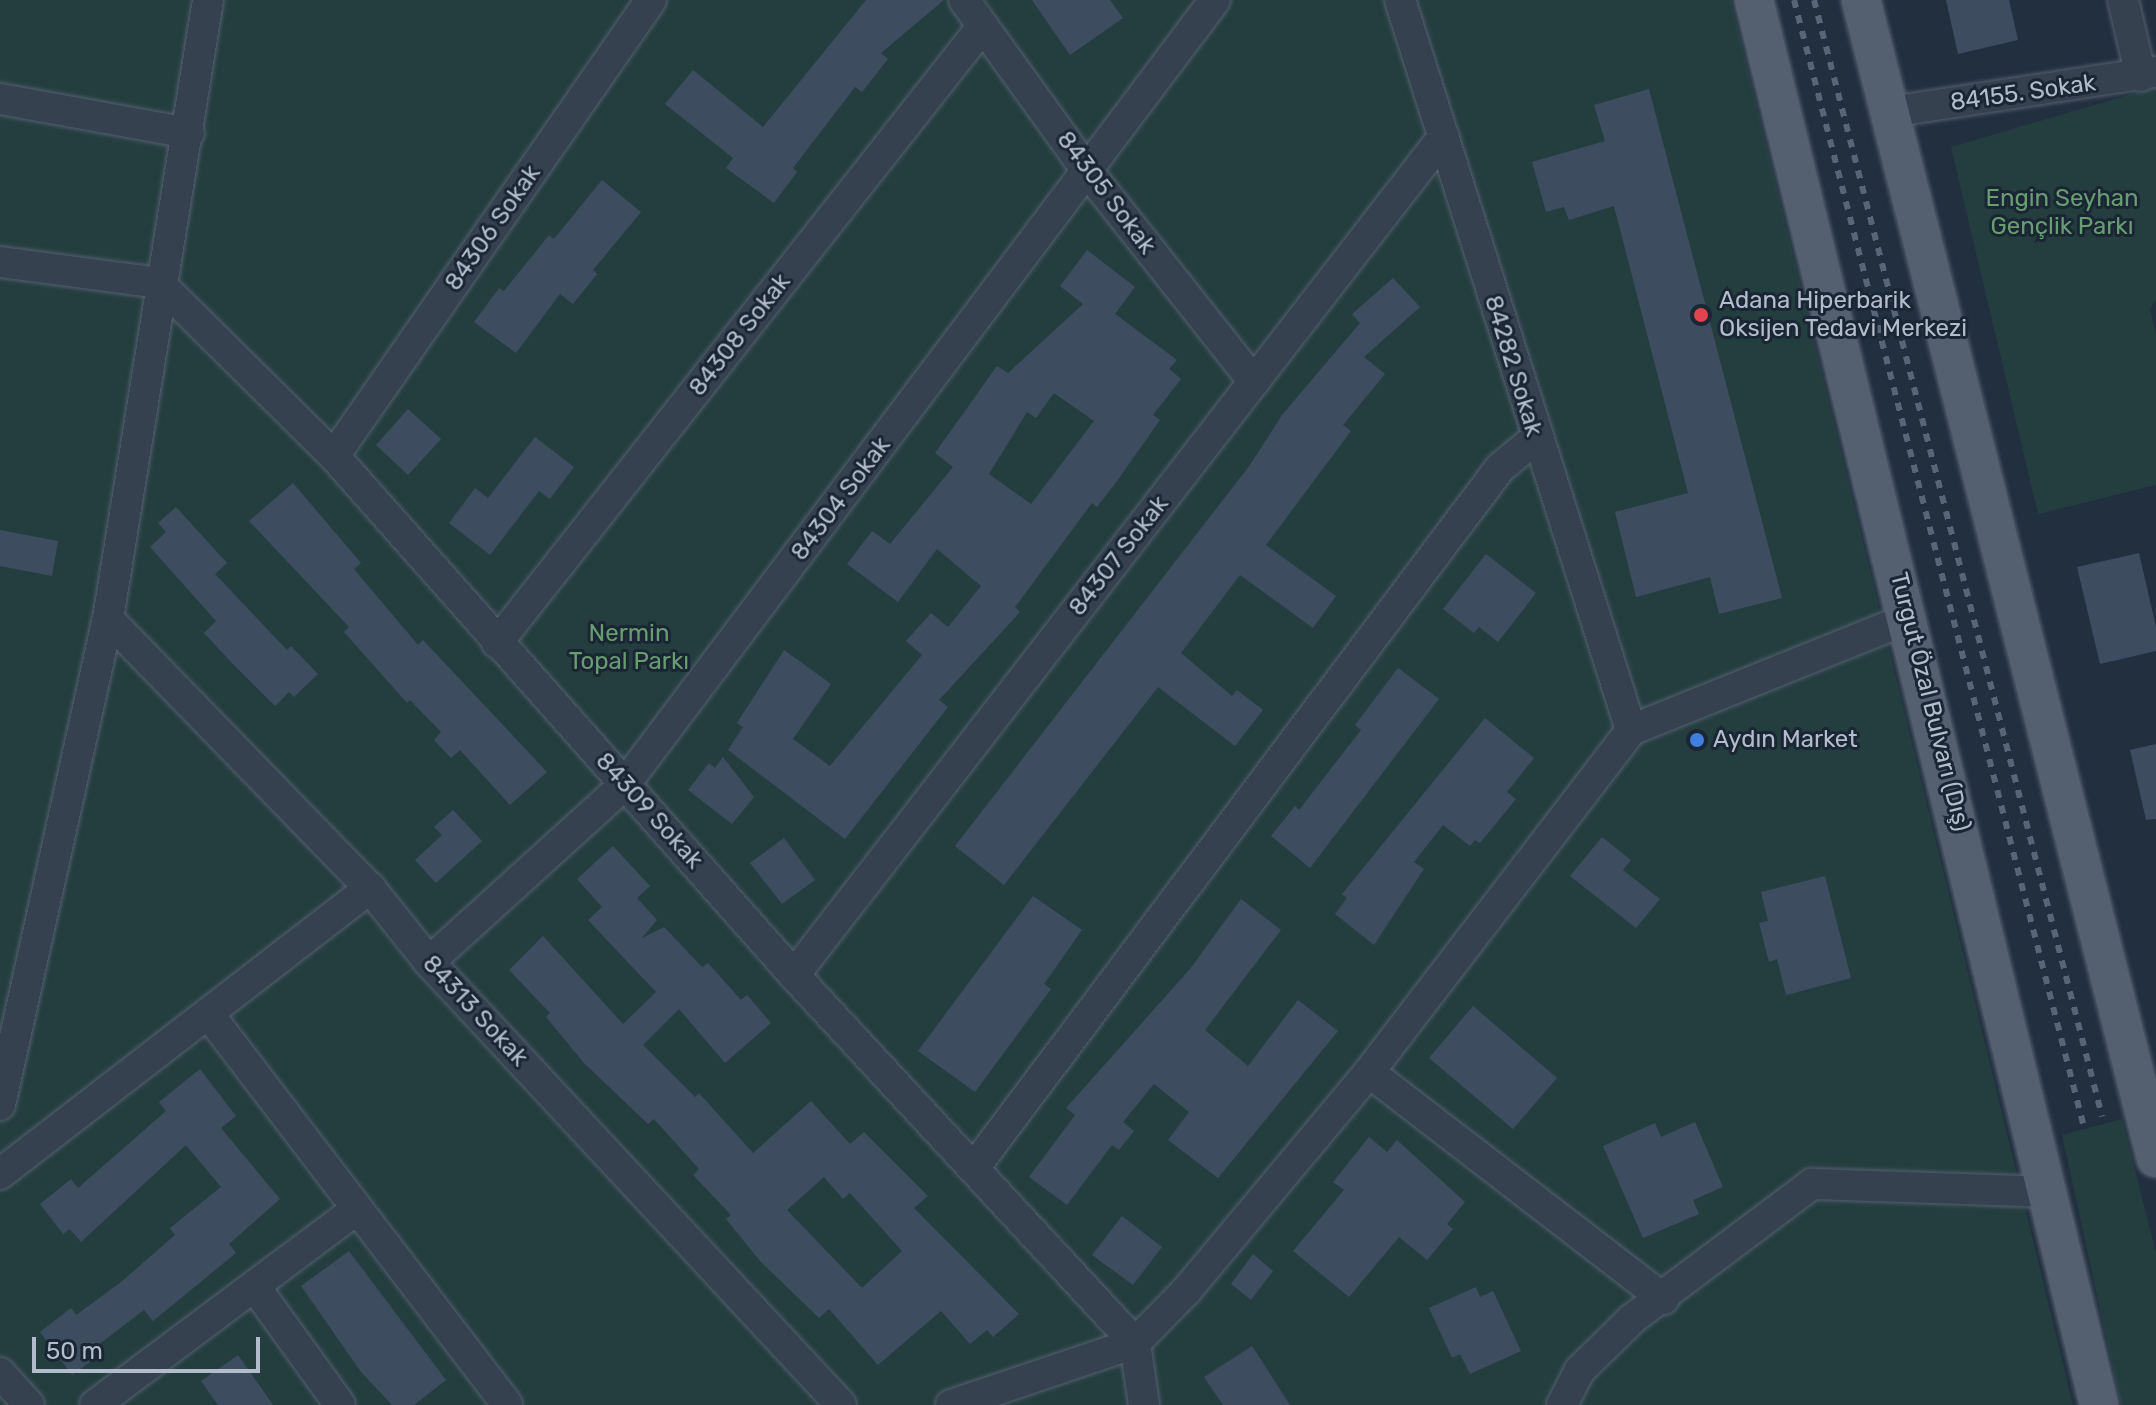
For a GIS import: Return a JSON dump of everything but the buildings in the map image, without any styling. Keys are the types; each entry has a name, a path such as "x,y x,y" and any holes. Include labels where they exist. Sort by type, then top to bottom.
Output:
{"main road":[{"name":"Turgut Özal Bulvarı (Dış)","path":"1754,0 2051,1192 2099,1405"},
{"path":"1861,0 2156,1158"}],"street":[{"path":"0,1105 108,619 159,283 189,133 208,0"},
{"name":"84306 Sokak","path":"334,456 651,0"},
{"name":"84305 Sokak","path":"964,0 1089,173 1254,382"},
{"name":"84304 Sokak","path":"429,962 625,784 1089,173 1215,0"},
{"name":"84282 Sokak","path":"1400,0 1535,439 1631,730"},
{"path":"2123,0 2148,74"},
{"name":"84308 Sokak","path":"497,643 983,26"},
{"name":"84155. Sokak","path":"1890,112 2148,74"},
{"path":"0,99 189,133"},
{"name":"84307 Sokak","path":"794,975 1444,136"},
{"path":"0,262 159,283"},
{"name":"84309 Sokak","path":"159,283 334,456 794,975 1135,1343"},
{"path":"974,1168 1500,468 1535,439"},
{"path":"951,1405 1135,1343 1186,1291 1369,1072 1631,730 1909,618"},
{"name":"84313 Sokak","path":"108,619 370,888 429,962 841,1405"},
{"path":"0,1174 210,1016 370,888"},
{"path":"210,1016 507,1405"},
{"path":"1369,1072 1664,1299"},
{"path":"1562,1405 1580,1370 1632,1319 1664,1299 1812,1184 2051,1192"},
{"path":"95,1405 356,1210"},
{"path":"255,1287 340,1405"},
{"path":"1135,1343 1144,1405"},
{"path":"0,1373 29,1405"}],"green space":[{"name":"Nermin Topal Parkı","path":"0,0 1731,0 2073,1405 0,1405"},
{"name":"Engin Seyhan Gençlik Parkı","path":"2156,87 2156,300 2150,309 2156,335 2156,485 2038,514 1951,147"},
{"path":"2122,1119 2156,1253 2156,1405 2121,1405 2062,1135"}],"railway":[{"path":"1794,0 2083,1123"},
{"path":"1814,0 2102,1116"}],"place":[{"name":"Adana Hiperbarik Oksijen Tedavi Merkezi","path":"1701,315"},
{"name":"Aydın Market","path":"1697,740"}]}
